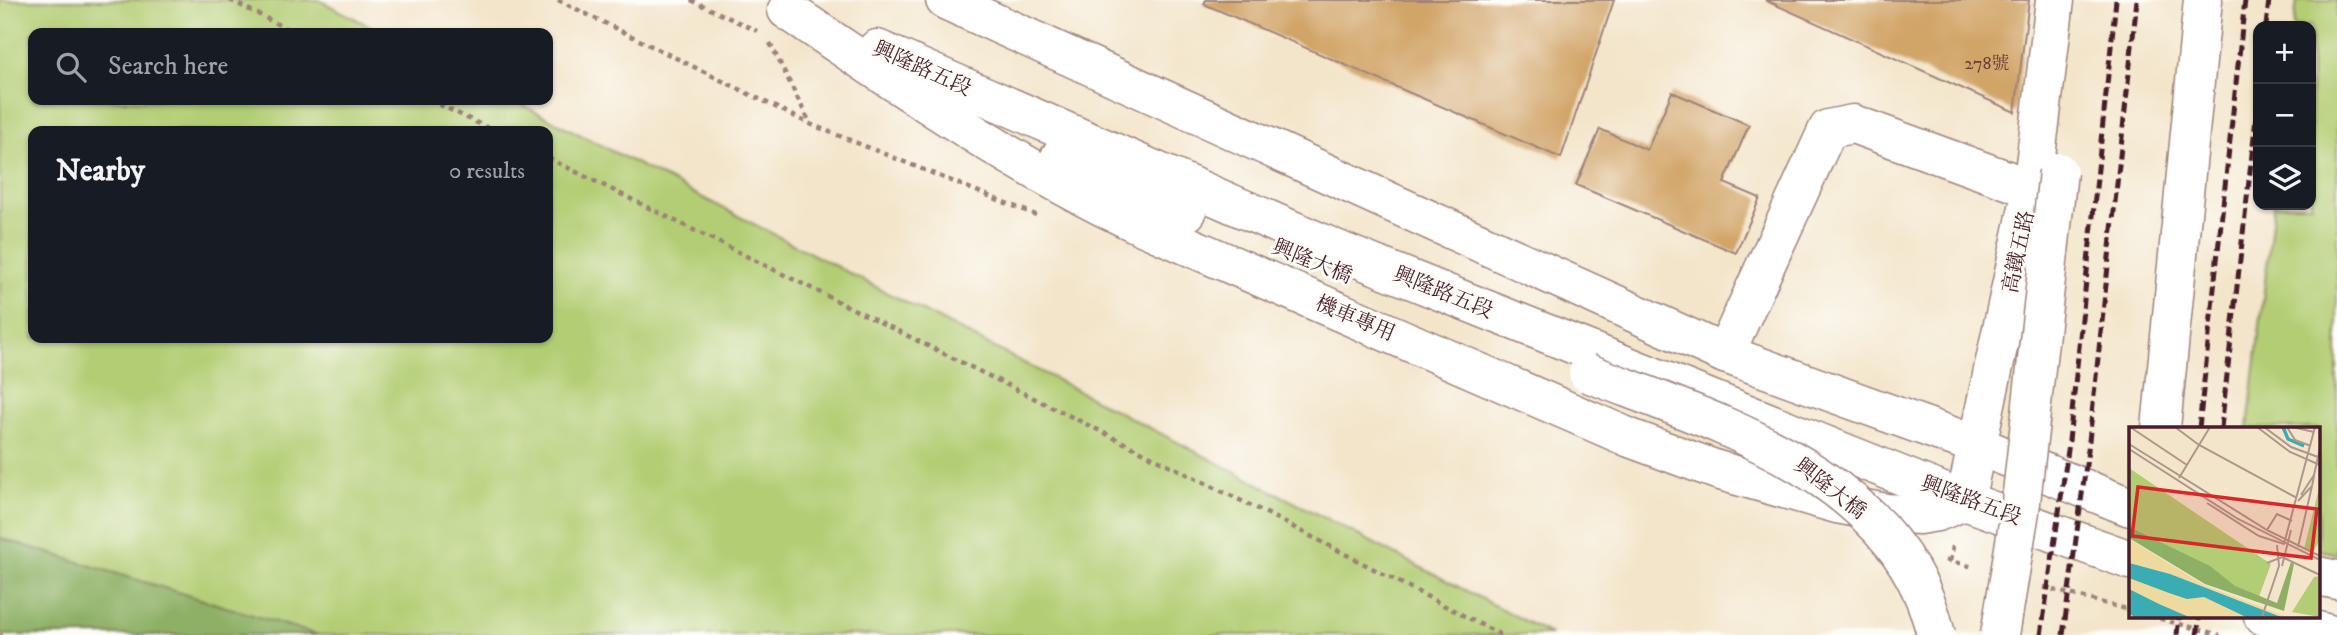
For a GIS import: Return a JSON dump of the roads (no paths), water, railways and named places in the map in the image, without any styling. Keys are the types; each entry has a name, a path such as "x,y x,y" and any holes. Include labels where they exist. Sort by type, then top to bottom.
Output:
{"street":[{"path":"945,0 1725,354 1979,446 2129,507"},
{"name":"高鐵五路","path":"1965,501 2045,181 2055,0"},
{"path":"2000,635 2020,511 2045,181 2078,0"},
{"path":"2161,427 2203,0"},
{"name":"興隆大橋","path":"773,15 1090,173 1730,429 1790,458 1844,495 1884,532 1916,580 1936,635"},
{"name":"興隆路五段","path":"773,15 1340,251 1965,501 2129,560"},
{"name":"機車專用","path":"773,15 1094,204 1630,438 1717,470 1837,504 1919,515 1937,512 1965,501"},
{"path":"1725,354 1828,129 1853,124 2045,181"},
{"path":"2270,618 2333,635"}],"railway":[{"path":"2041,635 2068,450 2116,0"},
{"path":"2063,635 2088,450 2137,0"},
{"path":"2199,427 2245,0"},
{"path":"2267,21 2269,0"},
{"path":"2221,427 2253,145"},
{"path":"2177,635 2179,618"},
{"path":"2197,635 2200,618"}]}
